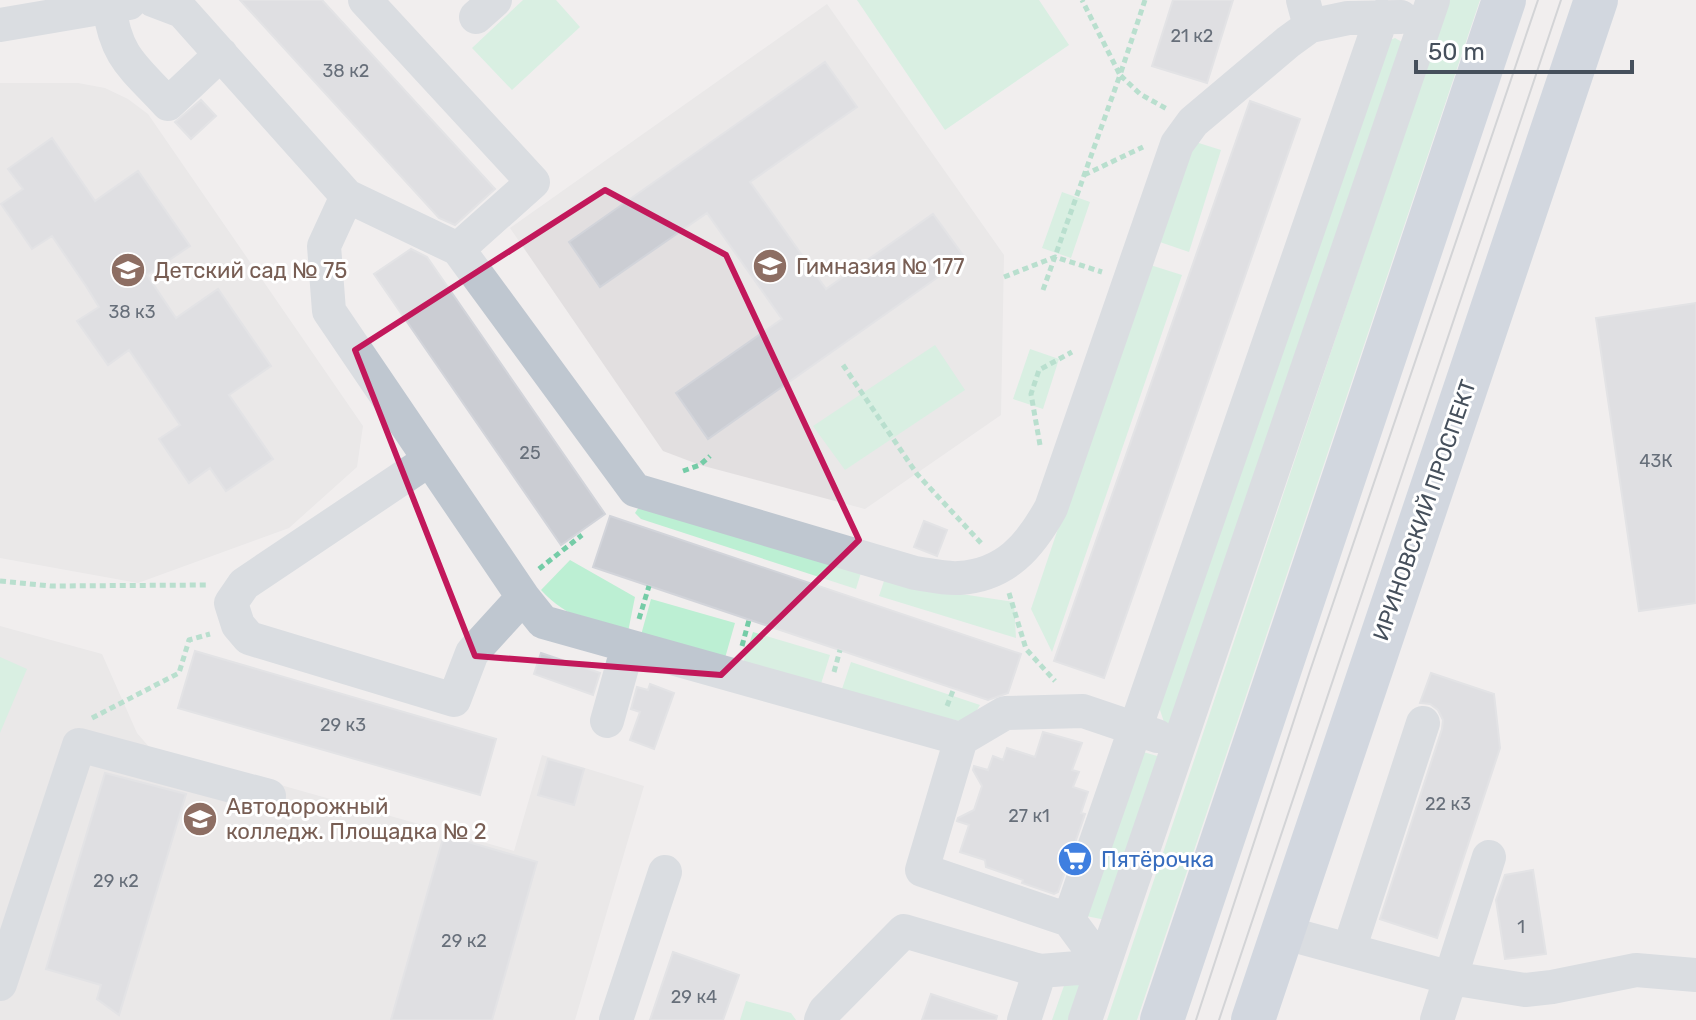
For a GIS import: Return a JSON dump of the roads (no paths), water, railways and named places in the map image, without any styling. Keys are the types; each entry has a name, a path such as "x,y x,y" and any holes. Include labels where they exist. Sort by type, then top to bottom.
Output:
{"main road":[{"path":"1162,1020 1504,0"},
{"name":"ИРИНОВСКИЙ ПРОСПЕКТ","path":"1253,1020 1596,0"}],"street":[{"path":"0,25 151,0 182,11 347,196 458,249 635,490 915,573 959,578 1001,567 1034,539 1051,508 1177,144 1193,122 1307,13 1348,18 1405,17 1430,11"},
{"path":"365,0 533,182 458,249"},
{"path":"109,6 112,34 122,55 168,104 221,54"},
{"path":"1085,1020 1430,11"},
{"path":"1069,920 1382,16"},
{"path":"347,196 324,246 329,311 519,592 543,622 961,739"},
{"path":"429,460 244,584 231,603 238,625 249,638 454,700 472,653 519,592"},
{"path":"607,721 628,646"},
{"path":"1103,966 1069,920 922,870 961,739 1005,713 1083,711 1179,743"},
{"path":"1349,950 1423,723"},
{"path":"0,984 79,745 269,796"},
{"path":"1437,1020 1489,857"},
{"path":"616,1020 665,872"},
{"path":"821,1020 835,1000 904,931 1040,971 1103,966"},
{"path":"1282,932 1451,978 1528,1005 1552,987 1636,970 1696,975"},
{"path":"1024,1020 1040,971"}],"tram line":[{"path":"1196,1020 1310,671 1538,0"},
{"path":"1219,1020 1561,0"}],"place":[{"name":"Гимназия № 177","path":"770,266"},
{"name":"Детский сад № 75","path":"128,270"},
{"name":"Автодорожный колледж. Площадка № 2","path":"200,819"},
{"name":"Пятёрочка","path":"1075,859"}]}
